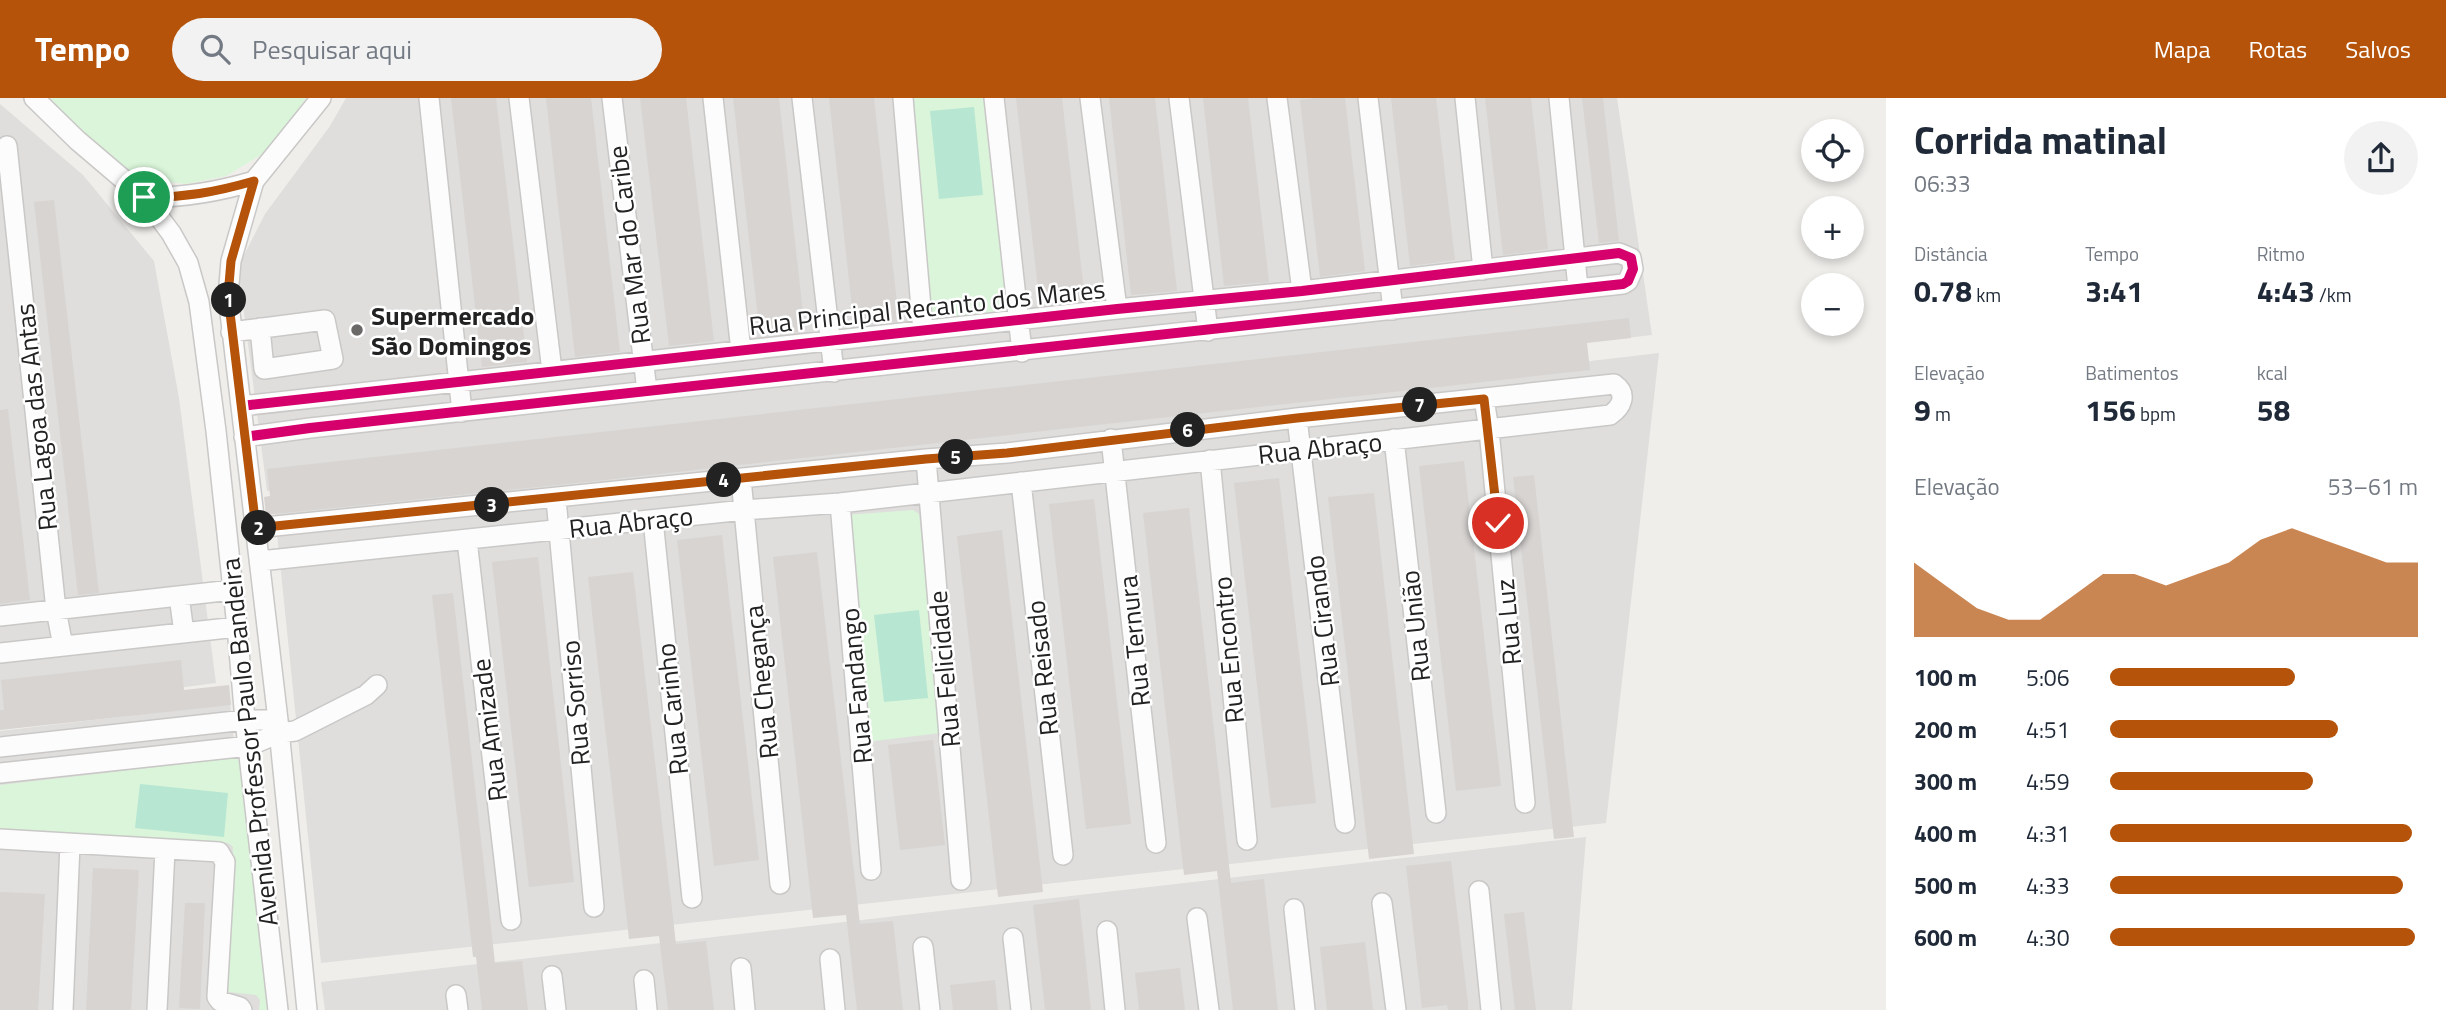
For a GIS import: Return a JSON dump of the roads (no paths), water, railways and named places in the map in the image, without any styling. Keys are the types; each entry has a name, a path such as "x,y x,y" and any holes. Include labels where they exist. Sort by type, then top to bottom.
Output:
{"street":[{"name":"Avenida Professor Paulo Bandeira","path":"34,98 76,140 144,197 172,233 188,263 199,302 216,431 244,720 278,1010"},
{"path":"144,197 180,198 218,192 254,181 321,98"},
{"path":"429,98 463,412"},
{"path":"519,98 552,371"},
{"name":"Rua Mar do Caribe","path":"612,98 647,391"},
{"path":"713,98 741,351"},
{"path":"802,98 834,372"},
{"path":"903,98 923,331"},
{"path":"994,98 1021,352"},
{"path":"1090,98 1117,309"},
{"path":"1179,98 1208,331"},
{"path":"1277,98 1302,291"},
{"path":"1368,98 1393,310"},
{"path":"1465,98 1483,270"},
{"path":"244,438 310,428 1021,352 1578,288 1559,98"},
{"name":"Rua Lagoa das Antas","path":"7,146 56,610 63,646"},
{"name":"Avenida Professor Paulo Bandeira","path":"254,181 231,261 228,296 279,726 307,1010"},
{"name":"Rua Principal Recanto dos Mares","path":"241,406 643,360 1302,291 1619,253 1631,258 1633,269 1628,281 1623,284 1578,288"},
{"path":"231,332 260,328"},
{"name":"Rua Abraço","path":"256,528 1007,453 1111,439 1614,384 1619,387 1622,398 1617,410 1610,415 1489,430 1301,449 839,503 744,510 260,561"},
{"path":"305,399 310,428"},
{"name":"Rua Luz","path":"1484,399 1525,803"},
{"name":"Rua Cirando","path":"1297,418 1345,823"},
{"name":"Rua Ternura","path":"1111,439 1156,843"},
{"name":"Rua União","path":"1394,439 1436,813"},
{"name":"Rua Felicidade","path":"926,459 961,880"},
{"name":"Rua Encontro","path":"1210,460 1247,839"},
{"name":"Rua Chegança","path":"741,479 780,884"},
{"name":"Rua Reisado","path":"1021,482 1063,855"},
{"name":"Rua Sorriso","path":"556,499 594,907"},
{"name":"Rua Fandango","path":"839,503 872,870"},
{"path":"373,518 377,550"},
{"name":"Rua Carinho","path":"653,520 692,898"},
{"name":"Rua Amizade","path":"467,540 511,920"},
{"path":"0,616 232,590"},
{"path":"179,596 184,633"},
{"path":"0,653 237,627"},
{"path":"0,747 244,720 295,731 366,695 377,685"},
{"path":"0,773 249,746 279,726"},
{"path":"47,743 50,768"},
{"path":"0,839 219,852 225,862 218,997 220,1002 240,1007 242,1010"},
{"path":"63,1010 71,844"},
{"path":"157,1010 165,850"},
{"path":"1479,891 1491,1010"},
{"path":"1382,903 1396,1010"},
{"path":"1294,909 1305,1010"},
{"path":"1197,918 1209,1010"},
{"path":"1107,931 1115,1010"},
{"path":"1013,938 1021,1010"},
{"path":"923,947 930,1010"},
{"path":"830,959 835,1010"},
{"path":"740,968 745,1010"},
{"path":"552,976 556,1010"},
{"path":"644,981 647,1010"}],"place":[{"name":"Supermercado São Domingos","path":"357,330"}]}
